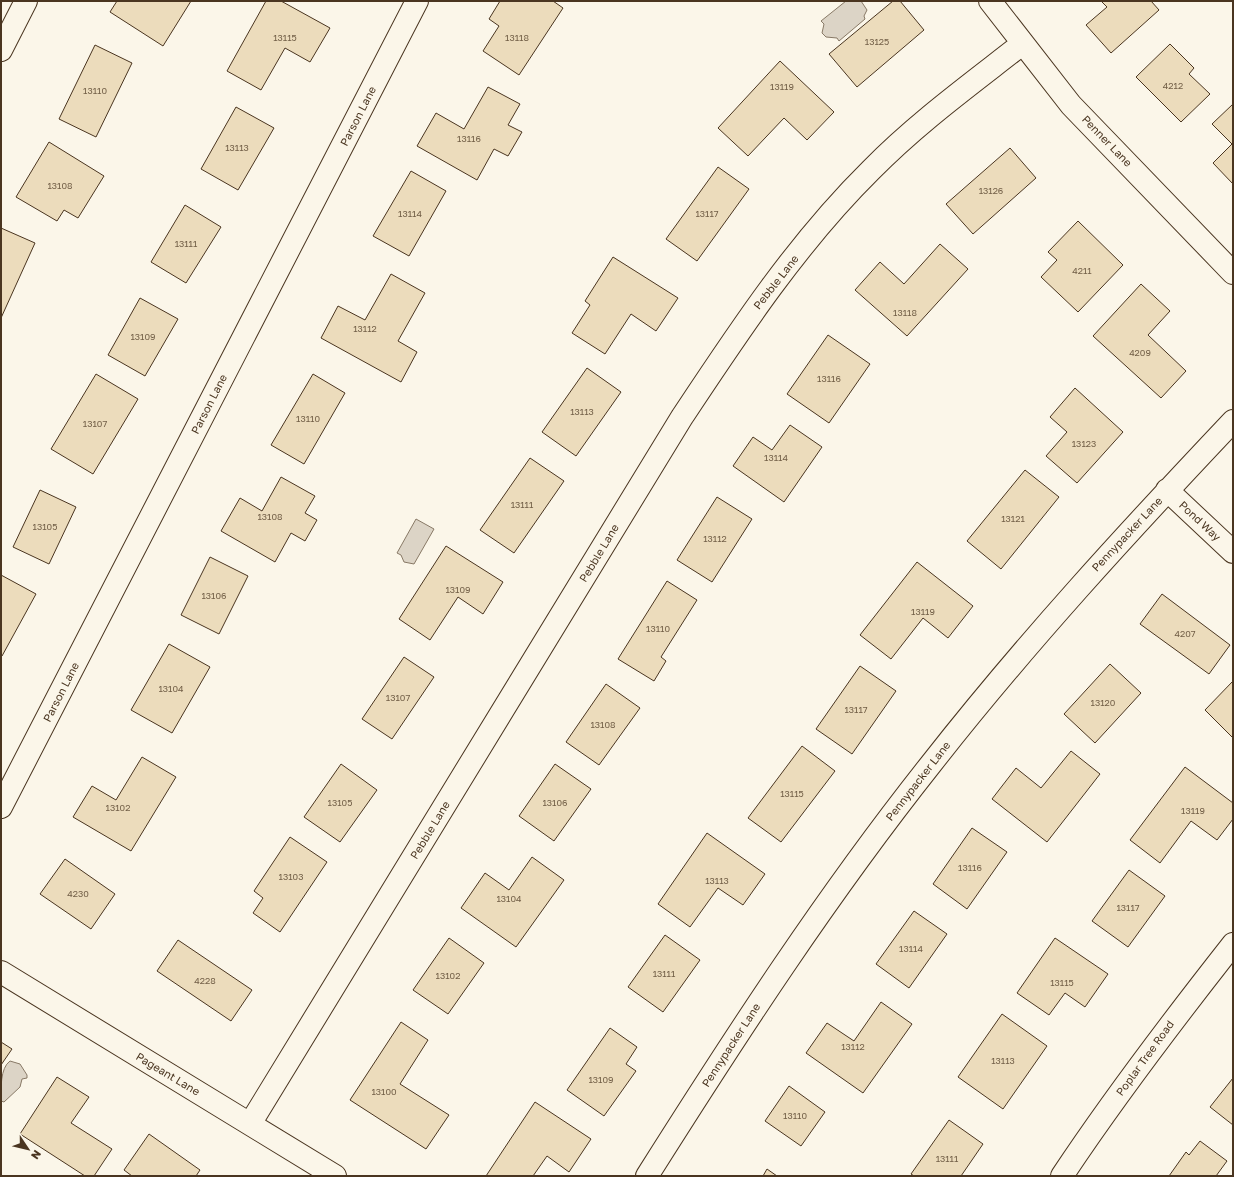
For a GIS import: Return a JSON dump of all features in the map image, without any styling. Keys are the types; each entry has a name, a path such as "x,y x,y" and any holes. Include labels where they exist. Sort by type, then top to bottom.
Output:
{"street":[{"path":"1,50 26,1"},
{"name":"Parson Lane","path":"1,807 417,1"},
{"name":"Penner Lane","path":"990,1 1022,44 1071,104 1233,273"},
{"name":"Pebble Lane","path":"250,1124 682,417 748,318 816,230 870,170 927,119 1022,44"},
{"name":"Pennypacker Lane","path":"648,1176 722,1058 793,950 883,826 1003,675 1084,580 1233,421"},
{"name":"Pond Way","path":"1167,490 1233,552"},
{"name":"Poplar Tree Road","path":"1062,1176 1165,1030 1233,944"},
{"name":"Pageant Lane","path":"1,972 335,1176"}],"shaded area":[{"path":"846,1 861,1 867,10 864,16 865,19 839,41 837,38 826,37 822,33 824,24 821,21"},
{"path":"416,519 434,529 414,564 404,562 401,555 397,553"},
{"path":"10,1061 20,1064 27,1075 27,1078 22,1079 20,1087 4,1102 1,1101 2,1079 4,1069"}],"building":[{"path":"117,1 191,1 163,46 110,12"},
{"path":"266,1 281,1 330,28 310,62 285,48 261,90 227,71"},
{"path":"500,1 553,1 563,8 519,75 483,51 499,26 489,19"},
{"path":"893,1 900,1 924,30 857,87 829,54"},
{"path":"1101,1 1151,1 1159,10 1111,53 1086,25 1107,7"},
{"path":"1170,44 1194,68 1189,74 1210,94 1181,122 1136,77"},
{"path":"95,45 132,63 96,137 59,119"},
{"path":"780,61 834,112 807,140 784,118 748,156 718,128"},
{"path":"488,87 520,104 508,125 522,132 508,156 494,149 477,180 417,146 436,113 464,129"},
{"path":"1233,104 1233,184 1213,163 1232,144 1212,124"},
{"path":"236,107 274,128 238,190 201,169"},
{"path":"49,142 104,176 78,218 64,210 57,221 16,197"},
{"path":"1010,148 1036,178 973,234 946,204"},
{"path":"718,167 749,189 697,261 666,239"},
{"path":"411,171 446,191 409,256 373,236"},
{"path":"185,205 221,227 186,283 151,262"},
{"path":"1078,221 1123,265 1078,312 1041,277 1057,260 1048,252"},
{"path":"1,228 35,243 1,318"},
{"path":"940,244 968,269 907,336 855,290 880,262 904,284"},
{"path":"613,257 678,298 656,331 631,314 605,354 572,333 590,305 585,301"},
{"path":"391,274 425,293 398,341 417,352 401,382 321,338 338,306 365,320"},
{"path":"1141,284 1170,311 1148,335 1186,371 1161,398 1093,336"},
{"path":"140,298 178,319 145,376 108,355"},
{"path":"828,335 870,364 829,423 787,394"},
{"path":"587,368 621,392 576,456 542,432"},
{"path":"96,374 138,399 93,474 51,449"},
{"path":"313,374 345,393 304,464 271,445"},
{"path":"1075,388 1123,432 1077,483 1046,456 1067,432 1050,417"},
{"path":"790,425 822,447 784,502 733,466 753,437 772,450"},
{"path":"530,458 564,481 514,553 480,530"},
{"path":"1025,470 1059,497 1001,569 967,541"},
{"path":"281,477 315,496 305,513 317,520 305,541 291,533 275,562 221,531 240,498 262,511"},
{"path":"40,490 76,507 49,564 13,547"},
{"path":"717,497 752,519 712,582 677,560"},
{"path":"446,546 503,582 483,614 458,597 430,640 399,619"},
{"path":"210,557 248,576 219,634 181,615"},
{"path":"917,562 973,606 948,638 923,618 891,659 860,635"},
{"path":"1,575 36,594 2,656 1,655"},
{"path":"667,581 697,600 661,657 666,661 654,681 618,659"},
{"path":"1162,594 1230,645 1209,674 1140,624"},
{"path":"169,644 210,667 172,733 131,710"},
{"path":"404,657 434,677 392,739 362,719"},
{"path":"1110,664 1141,693 1095,743 1064,714"},
{"path":"860,666 896,691 852,754 816,729"},
{"path":"1233,681 1233,738 1205,710"},
{"path":"606,684 640,708 599,765 566,742"},
{"path":"802,746 835,771 781,842 748,818"},
{"path":"1071,751 1100,774 1047,842 992,799 1016,768 1041,788"},
{"path":"142,757 176,777 131,851 73,817 92,786 116,800"},
{"path":"341,764 377,790 340,842 304,817"},
{"path":"555,764 591,789 554,841 519,816"},
{"path":"1185,767 1233,803 1233,819 1217,840 1191,821 1160,863 1130,840"},
{"path":"972,828 1007,852 967,909 933,884"},
{"path":"707,833 765,874 743,905 718,888 690,927 658,904"},
{"path":"290,837 327,862 280,932 253,913 263,898 254,891"},
{"path":"532,857 564,880 516,947 461,908 485,873 509,890"},
{"path":"65,859 115,894 91,929 40,894"},
{"path":"1129,870 1165,896 1128,947 1092,921"},
{"path":"914,911 947,934 909,988 876,964"},
{"path":"665,935 700,960 663,1012 628,987"},
{"path":"449,938 484,963 448,1014 413,990"},
{"path":"1055,938 1108,974 1085,1007 1065,993 1049,1015 1017,993"},
{"path":"178,940 252,990 231,1021 157,971"},
{"path":"881,1002 912,1024 863,1093 806,1053 827,1023 854,1041"},
{"path":"1002,1014 1047,1046 1003,1109 958,1077"},
{"path":"401,1022 428,1040 400,1084 449,1115 426,1149 350,1100"},
{"path":"610,1028 637,1047 626,1064 636,1071 604,1116 567,1090"},
{"path":"1,1042 12,1049 1,1065"},
{"path":"57,1077 89,1097 71,1123 112,1149 94,1176 85,1176 20,1134"},
{"path":"1233,1078 1233,1125 1210,1107"},
{"path":"789,1086 825,1112 801,1146 765,1121"},
{"path":"535,1102 591,1139 569,1172 547,1156 533,1176 486,1176"},
{"path":"949,1120 983,1144 961,1176 914,1176 911,1174"},
{"path":"149,1134 200,1170 196,1176 132,1176 124,1170"},
{"path":"1200,1141 1227,1161 1216,1176 1169,1176 1186,1152 1189,1155"},
{"path":"767,1169 777,1176 763,1176"}]}
